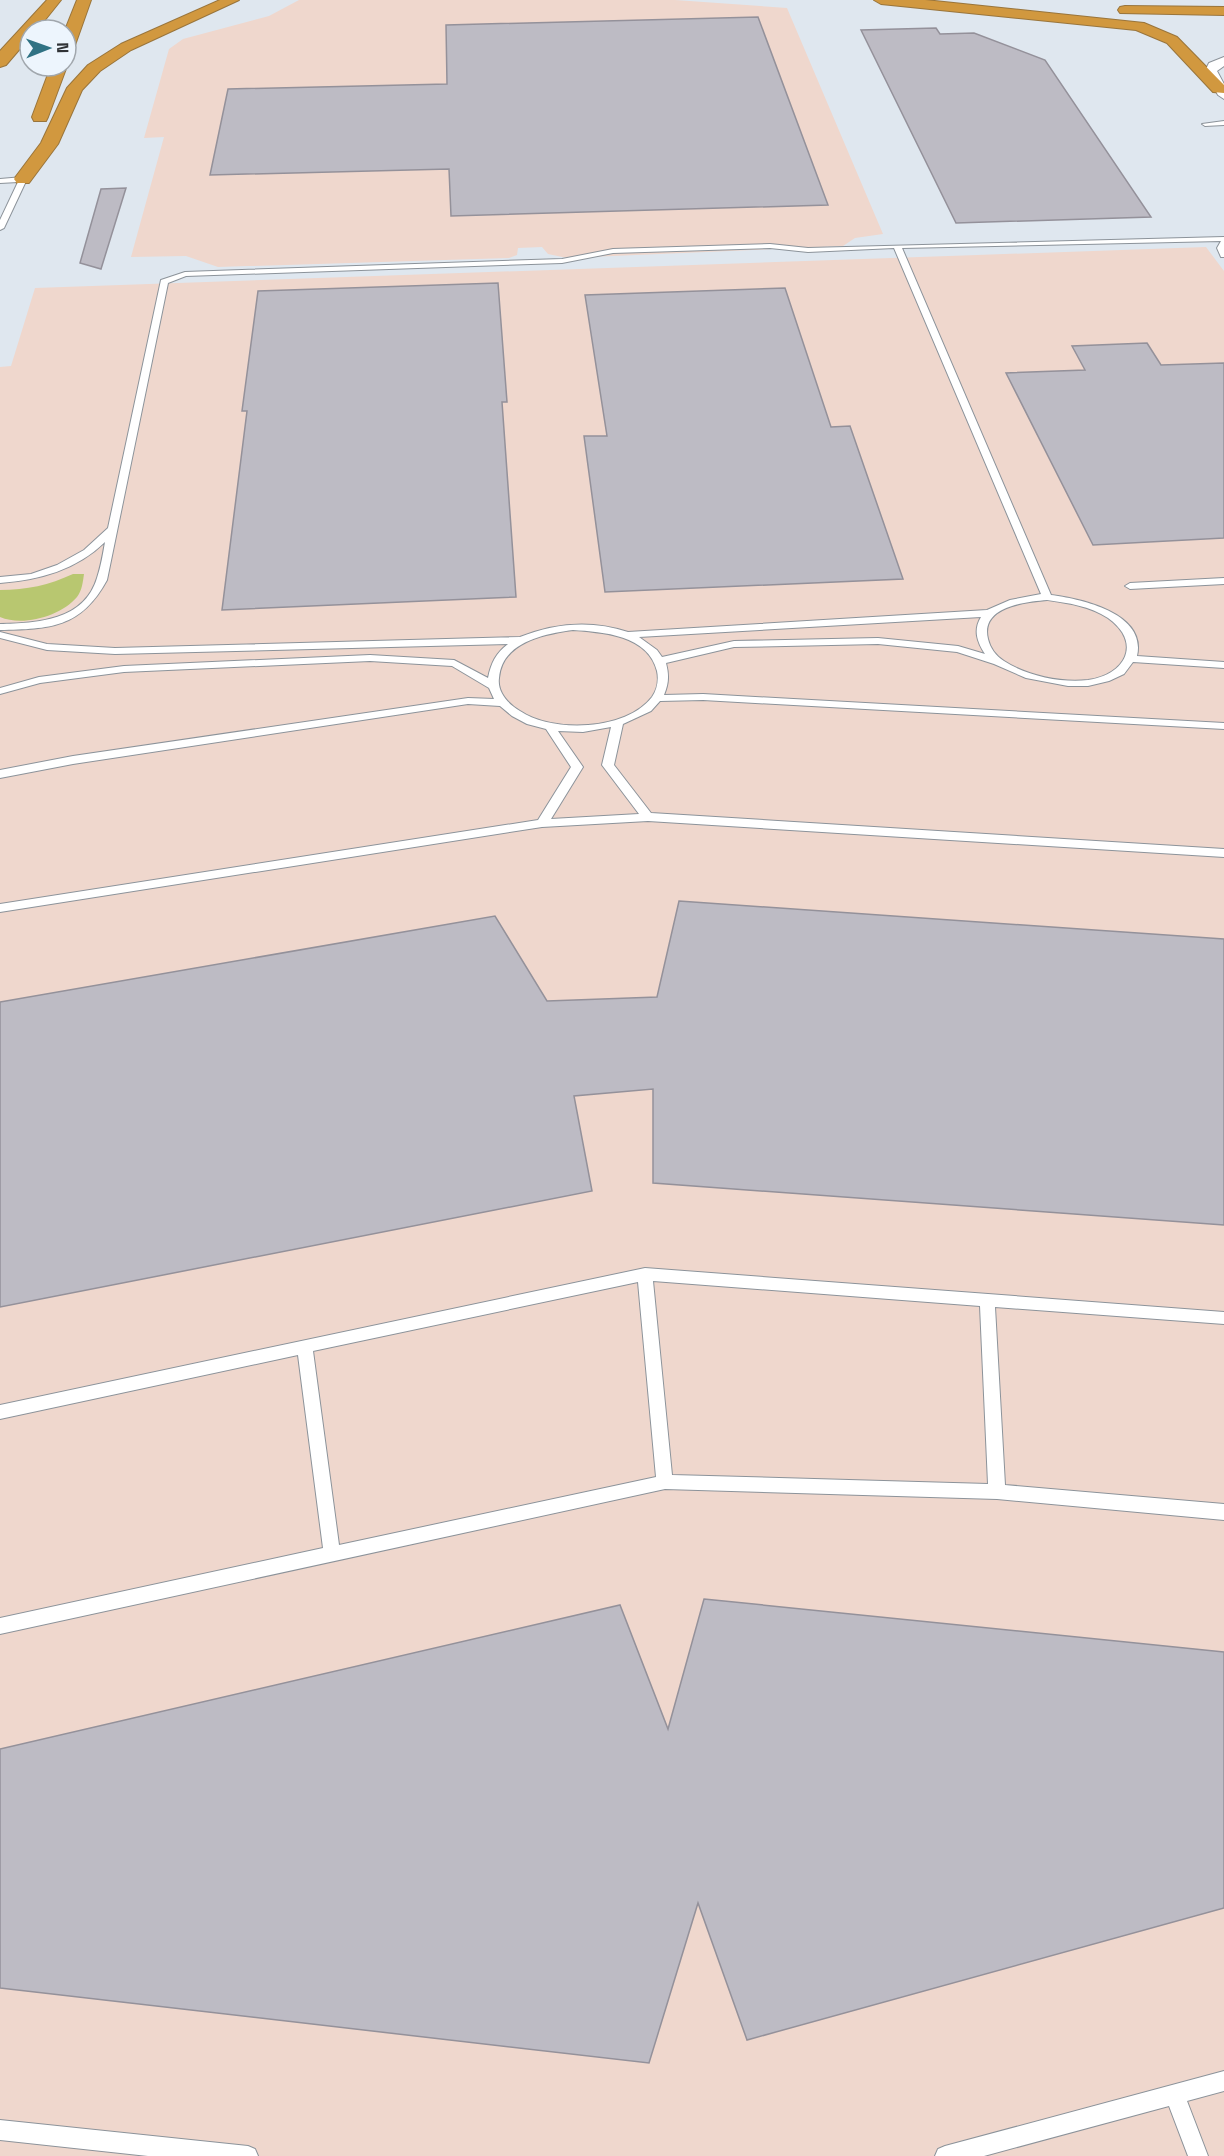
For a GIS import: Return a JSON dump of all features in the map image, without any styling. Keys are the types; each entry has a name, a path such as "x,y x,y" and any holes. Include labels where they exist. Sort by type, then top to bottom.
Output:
{"highway":[{"path":"0,62 16,41 45,14 54,0"},
{"path":"77,18 84,0"},
{"path":"23,179 49,144 75,88 94,68 126,47 232,0"},
{"path":"881,0 1111,22 1145,28 1172,40 1221,92"},
{"path":"913,0 1101,10 1224,11"},
{"path":"1012,0 1053,2"},
{"path":"1111,5 1224,4"},
{"path":"23,179 33,137 55,78"}],"street":[{"path":"1221,92 1211,69 1224,61"}],"lane":[{"path":"1205,124 1224,123"},
{"path":"0,181 23,179"},
{"path":"0,228 23,179"},
{"path":"0,627 57,622 76,614 84,607 102,580 164,282 185,274 562,261 624,250 770,246 808,250 897,246 1224,241 1221,248 1224,255"},
{"path":"897,246 1047,597"},
{"path":"0,580 45,574 67,565 87,554 111,530"},
{"path":"1130,586 1224,581"},
{"path":"627,635 990,613 1015,601 1047,597 1077,601 1103,610 1123,625 1133,642 1131,658 1119,671 1098,680 1073,684 1036,679 1018,673 998,661 986,649 981,636 982,624 990,613"},
{"path":"573,627 601,628 627,635 647,646 660,661 664,673 664,686 658,698 641,712 618,723 572,729 549,726 522,717 502,703 493,686 493,669 503,653 522,639 546,630 573,627"},
{"path":"0,635 47,647 115,651 522,639"},
{"path":"660,661 734,644 878,640 958,649 998,661"},
{"path":"0,691 39,680 124,669 370,658 454,663 493,686"},
{"path":"1131,658 1224,665"},
{"path":"658,698 703,697 1224,726"},
{"path":"0,774 72,760 468,701 502,703"},
{"path":"618,723 608,765 648,817"},
{"path":"542,823 577,767 549,726"},
{"path":"0,908 542,823 648,817 1224,853"},
{"path":"645,1274 665,1482"},
{"path":"0,1412 645,1274 1224,1318"},
{"path":"987,1299 997,1492"},
{"path":"305,1346 332,1554"},
{"path":"0,1626 665,1482 997,1492 1224,1512"},
{"path":"945,2156 1224,2081"},
{"path":"1175,2096 1198,2156"},
{"path":"0,2130 248,2156"}],"shaded area":[{"path":"299,0 675,0 787,8 883,234 855,238 843,246 567,258 548,254 542,247 518,248 517,255 509,258 218,267 186,256 131,257 164,137 144,138 169,49 183,39 269,16"},
{"path":"1206,247 1224,271 1224,2156 0,2156 0,367 11,366 35,288"}],"green space":[{"path":"73,574 84,574 81,589 77,597 61,610 30,620 9,620 0,617 0,590 38,586"}],"building":[{"path":"758,17 828,205 451,216 449,169 210,175 228,89 447,84 446,25"},
{"path":"936,28 940,34 974,33 1045,60 1151,217 956,223 861,30"},
{"path":"126,188 101,269 80,263 101,189"},
{"path":"498,283 507,402 502,402 516,597 222,610 247,411 242,411 258,291"},
{"path":"785,288 831,427 850,426 903,579 605,592 584,436 607,436 585,295"},
{"path":"1147,343 1161,365 1224,363 1224,538 1093,545 1006,373 1085,370 1072,346"},
{"path":"679,901 1224,939 1224,1225 653,1183 653,1089 574,1096 592,1191 0,1307 0,1002 495,916 547,1001 657,997"},
{"path":"704,1599 1224,1652 1224,1908 747,2040 698,1903 649,2063 0,1988 0,1749 620,1605 668,1729"}]}
